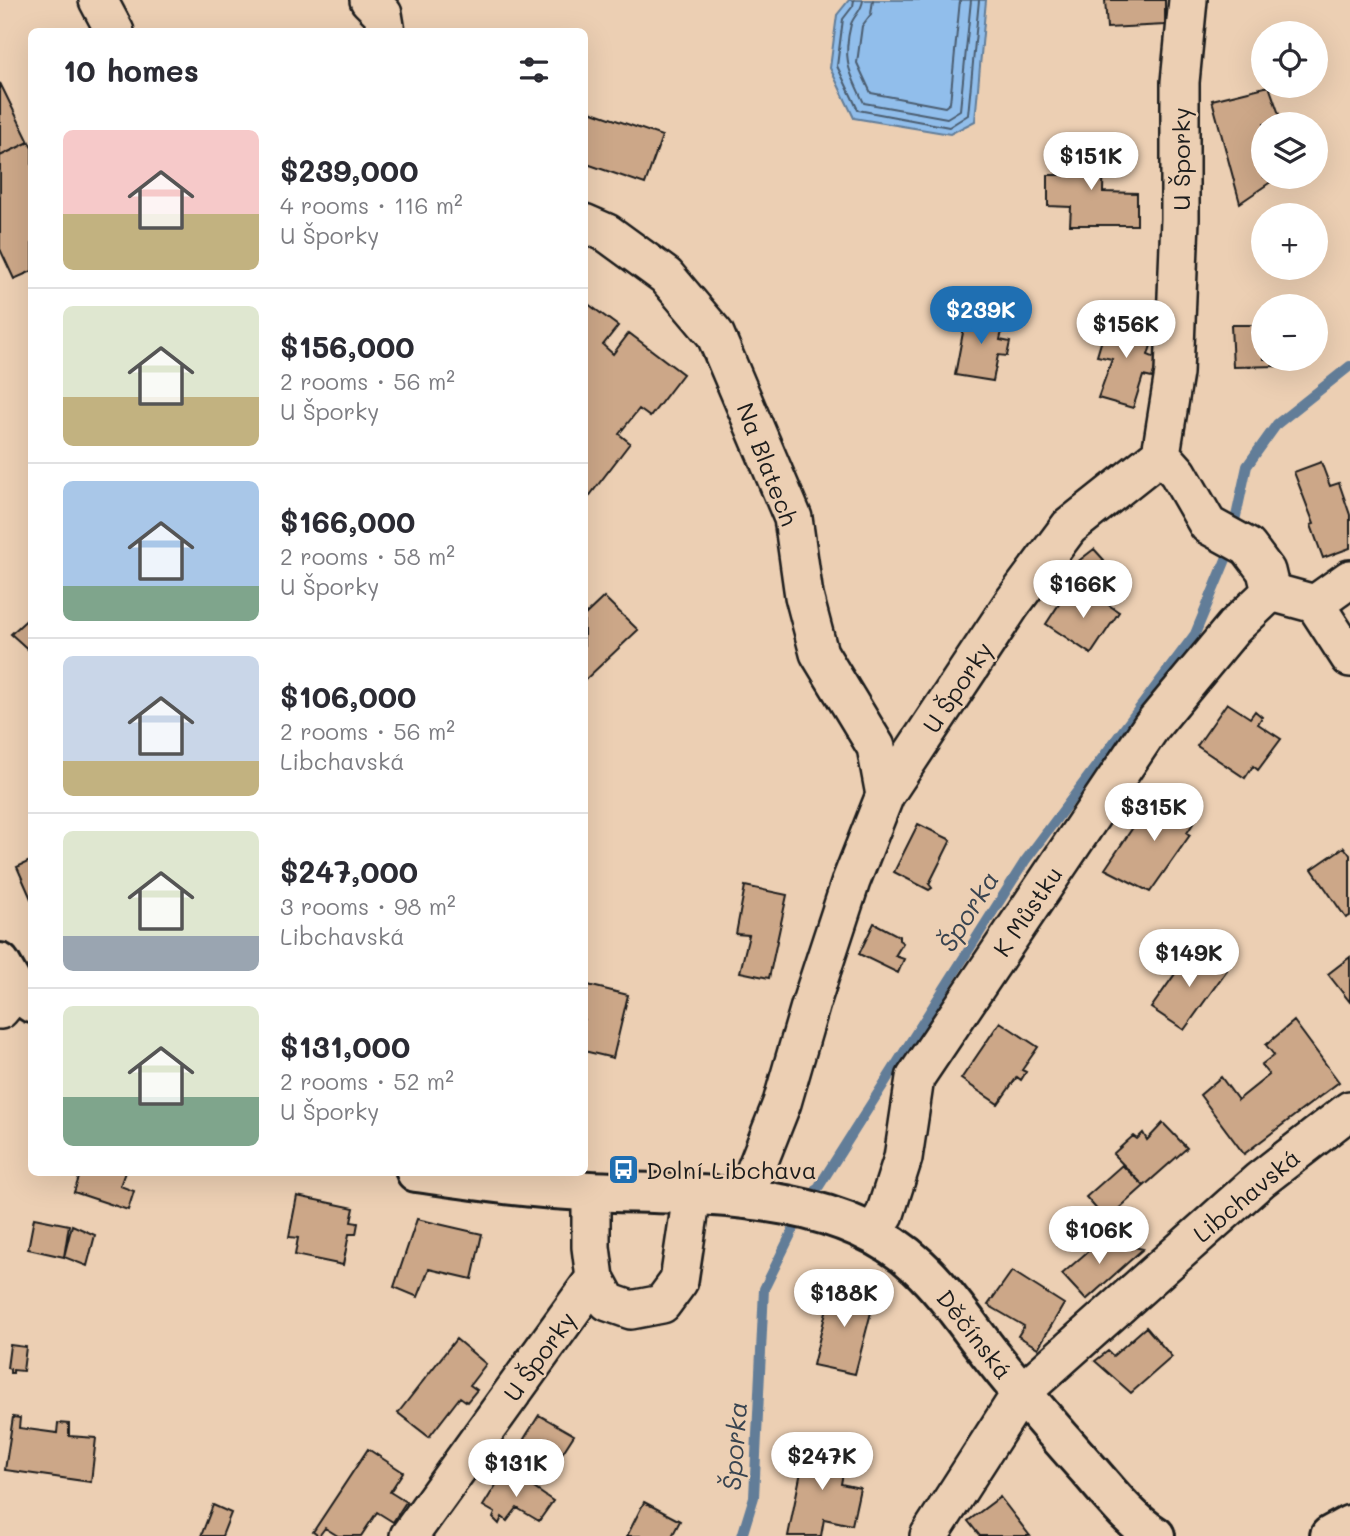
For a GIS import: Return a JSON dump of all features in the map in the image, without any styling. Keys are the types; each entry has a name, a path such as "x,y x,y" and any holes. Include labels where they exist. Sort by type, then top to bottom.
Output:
{"main road":[{"name":"Děčínská","path":"445,1176 518,1186 757,1201 835,1218 886,1240 918,1265 1021,1393 1117,1502 1156,1536"},
{"path":"1329,1536 1350,1525"}],"street":[{"path":"97,0 113,28"},
{"path":"369,0 383,14 385,28"},
{"name":"U Šporky","path":"757,1201 811,1003 843,905 885,795 1011,605 1069,527 1161,454 1174,373 1181,219 1180,82 1188,0"},
{"name":"Na Blatech","path":"588,225 607,233 666,276 715,334 793,518 804,596 819,653 876,747 885,795"},
{"path":"1161,454 1178,473 1208,525 1248,547 1266,571 1271,592 1315,604 1350,658"},
{"path":"1315,604 1350,579"},
{"name":"K Můstku","path":"873,1234 885,1214 903,1158 915,1078 1151,727 1234,627 1271,592"},
{"name":"Libchavská","path":"929,1536 1021,1393 1260,1180 1350,1110"},
{"path":"591,1191 591,1247 595,1279 608,1302 631,1310 662,1304 679,1280 692,1195"},
{"name":"U Šporky","path":"409,1536 595,1279"}],"water":[{"path":"849,0 986,0 975,121 950,134 854,118 830,68 837,15"}],"building":[{"path":"1105,0 1165,0 1165,25 1107,28"},
{"path":"0,83 28,142 0,156"},
{"path":"1251,90 1251,98 1273,98 1278,112 1251,112 1251,189 1260,189 1240,203 1212,100"},
{"path":"588,110 662,136 645,184 588,164"},
{"path":"28,142 28,273 14,279 0,249 0,156"},
{"path":"1072,146 1104,146 1103,192 1137,193 1137,225 1070,225 1071,207 1048,206 1048,175 1071,175"},
{"path":"588,304 618,326 603,345 613,354 629,333 683,374 650,417 639,409 619,434 630,443 588,498"},
{"path":"967,311 1005,318 1000,340 1010,342 1007,356 998,355 993,381 955,375"},
{"path":"1109,316 1156,330 1148,355 1158,359 1152,378 1143,376 1133,408 1098,398 1112,359 1097,356"},
{"path":"1231,325 1251,325 1251,367 1233,367"},
{"path":"1321,462 1330,486 1339,483 1350,515 1350,548 1323,558 1311,525 1314,524 1294,472"},
{"path":"1094,549 1104,560 1097,566 1100,570 1088,580 1076,563"},
{"path":"1085,589 1119,612 1091,654 1046,624 1067,592 1079,600"},
{"path":"604,597 638,630 588,677 588,612"},
{"path":"28,619 28,649 11,634"},
{"path":"1227,703 1250,718 1255,711 1262,717 1258,724 1281,739 1258,770 1253,766 1245,778 1197,746"},
{"path":"1170,791 1200,813 1187,833 1190,835 1150,892 1105,869 1148,805 1156,811"},
{"path":"918,824 951,840 929,884 932,888 929,890 894,872"},
{"path":"1344,847 1350,855 1350,916 1346,918 1312,869"},
{"path":"28,862 28,892 17,867"},
{"path":"745,886 787,895 769,978 740,972 749,935 736,934"},
{"path":"874,923 899,936 903,943 895,956 904,959 898,973 859,954"},
{"path":"1194,947 1227,970 1184,1030 1151,1008"},
{"path":"1350,957 1350,1002 1328,974"},
{"path":"588,985 628,995 613,1058 588,1052"},
{"path":"1294,1021 1339,1082 1244,1154 1200,1095 1221,1077 1238,1100 1269,1075 1261,1065 1274,1055 1266,1045"},
{"path":"1000,1022 1038,1047 1022,1070 1026,1072 1021,1080 1017,1077 998,1104 961,1079"},
{"path":"1163,1123 1187,1148 1144,1186 1113,1154 1133,1136 1137,1139 1143,1133 1147,1140"},
{"path":"1122,1165 1144,1186 1106,1220 1086,1197"},
{"path":"80,1176 124,1176 120,1186 134,1191 128,1210 74,1192"},
{"path":"297,1196 354,1208 351,1222 358,1223 356,1234 349,1234 343,1265 295,1255 298,1238 289,1237"},
{"path":"34,1218 69,1225 64,1257 28,1249"},
{"path":"417,1219 482,1234 472,1279 429,1269 418,1297 394,1287"},
{"path":"72,1225 95,1235 87,1266 64,1257"},
{"path":"1102,1239 1143,1249 1086,1300 1062,1274"},
{"path":"1012,1271 1064,1304 1038,1348 1018,1336 1024,1326 988,1305"},
{"path":"833,1283 876,1293 855,1374 813,1365"},
{"path":"1146,1327 1172,1357 1131,1393 1095,1361 1108,1351 1113,1356"},
{"path":"456,1339 486,1364 470,1385 477,1390 467,1402 460,1397 429,1437 398,1413"},
{"path":"10,1345 26,1347 23,1371 13,1370 13,1373 10,1373 7,1368"},
{"path":"539,1415 574,1435 558,1460 524,1439"},
{"path":"13,1417 20,1418 19,1428 57,1433 58,1423 69,1424 69,1436 96,1438 91,1482 5,1470"},
{"path":"807,1442 847,1451 841,1484 860,1488 852,1525 824,1519 821,1536 788,1536"},
{"path":"368,1449 403,1472 390,1492 406,1502 393,1522 377,1512 361,1536 338,1536 325,1528 319,1536 313,1532"},
{"path":"506,1469 553,1501 539,1521 517,1508 507,1521 502,1517 499,1524 493,1518 495,1513 483,1506"},
{"path":"1000,1497 1030,1536 980,1536 968,1521"},
{"path":"644,1502 680,1521 672,1536 627,1536"},
{"path":"213,1505 231,1513 222,1536 201,1536"}],"waterway":[{"name":"Šporka","path":"1233,530 1247,466 1277,424 1350,366"},
{"name":"Šporka","path":"809,1202 1025,861 1195,634 1230,545"},
{"name":"Šporka","path":"742,1536 754,1497 764,1289 799,1218"}],"place":[{"name":"Dolní Libchava","path":"623,1169"}]}
